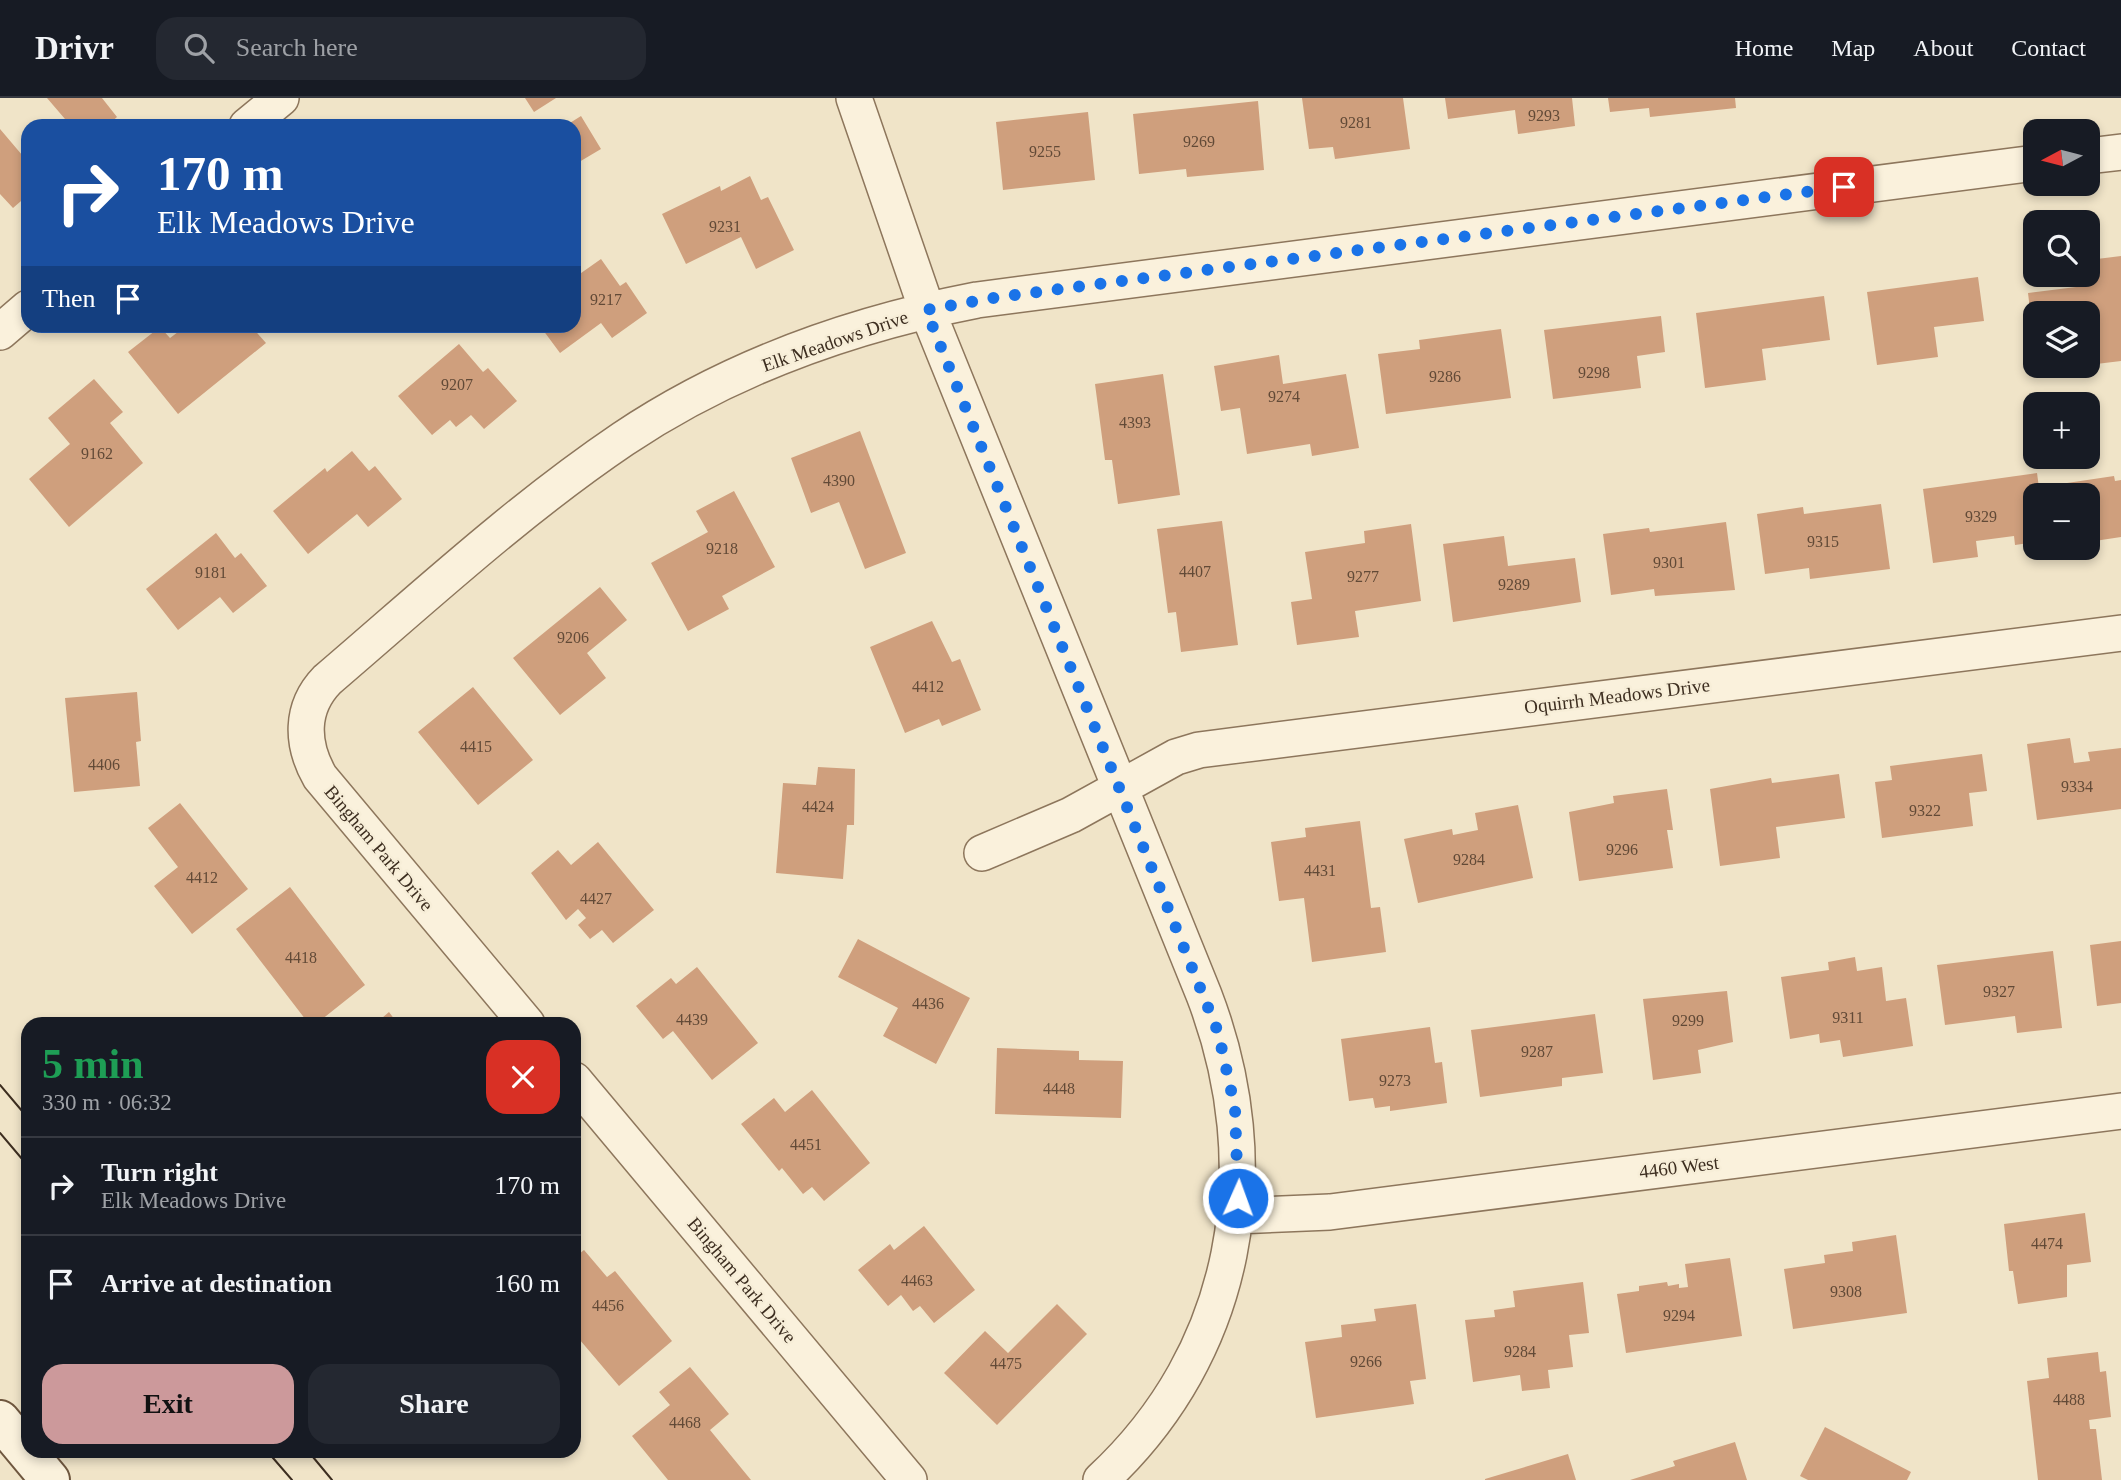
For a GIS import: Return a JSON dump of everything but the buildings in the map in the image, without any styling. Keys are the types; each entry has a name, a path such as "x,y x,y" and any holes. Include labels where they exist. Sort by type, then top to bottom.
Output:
{"main road":[{"path":"0,1420 21,1445"},
{"path":"32,1458 50,1480"}],"street":[{"path":"256,119 281,98"},
{"path":"854,98 926,310 1121,787 1218,1032 1229,1069 1238,1144 1236,1216 1224,1278 1196,1350 1151,1426 1101,1480"},
{"path":"2100,155 2121,152"},
{"name":"Elk Meadows Drive","path":"306,726 312,701 327,680 518,516 624,438 685,403 781,357 868,326 926,310 1027,293 2023,165"},
{"path":"0,331 21,314"},
{"name":"Oquirrh Meadows Drive","path":"982,853 1071,815 1176,757 1213,747 2121,632"},
{"name":"Bingham Park Drive","path":"306,726 309,752 320,777 521,1017"},
{"name":"Bingham Park Drive","path":"581,1088 909,1480"},
{"name":"4460 West","path":"1236,1216 1329,1212 2121,1111"}],"tram line":[{"path":"0,1085 21,1110"},
{"path":"0,1133 21,1158"},
{"path":"273,1458 292,1480"},
{"path":"314,1458 332,1480"}],"route":[{"path":"1238,1198 1235,1108 1229,1069 1218,1032 926,310 999,297 1844,187"}]}
